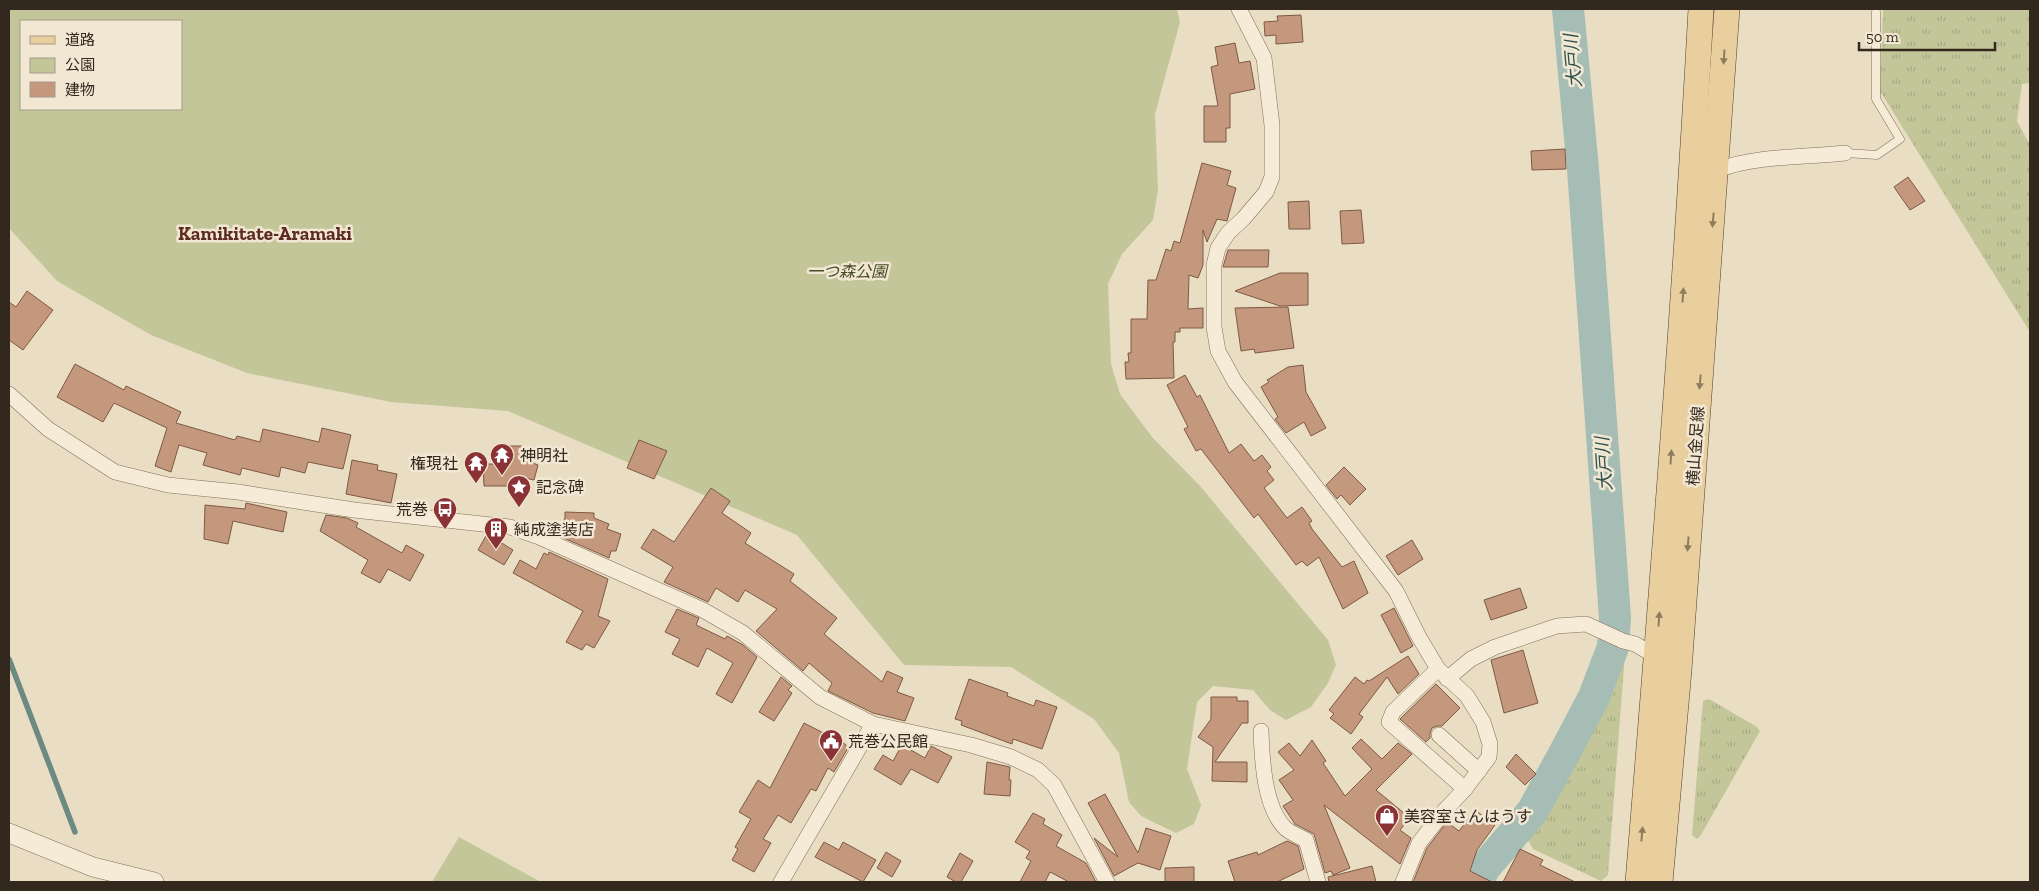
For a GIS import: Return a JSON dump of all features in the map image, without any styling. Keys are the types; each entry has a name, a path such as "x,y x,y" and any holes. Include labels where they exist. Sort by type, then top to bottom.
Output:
{"main road":[{"name":"横山金足線","path":"1638,882 1692,179 1701,9"},
{"name":"横山金足線","path":"1660,882 1679,670 1728,9"}],"street":[{"path":"1239,9 1264,58 1272,125 1272,177 1266,192 1244,218 1228,233 1218,248 1214,265 1213,297 1214,327 1218,351 1235,382 1396,591 1419,636 1443,674 1467,696 1483,722 1490,744 1489,757 1479,771 1419,843 1403,882"},
{"path":"1717,170 1732,164 1755,160 1845,153"},
{"path":"9,394 48,429 115,472 168,485 238,492 354,510 510,527 539,537 703,610 743,633 820,697 873,724 995,752 1011,757 1038,770 1054,785 1107,882"},
{"path":"1465,789 1390,722 1393,712 1443,674 1487,651 1557,626 1586,624 1623,641 1635,644 1679,670"},
{"path":"781,882 873,724"},
{"path":"1261,731 1263,776 1277,817 1286,829 1306,840 1318,882"},
{"path":"1439,735 1479,771"},
{"path":"9,834 93,867 154,882"}],"lane":[{"path":"1845,153 1877,155 1900,139 1876,99 1876,12"}],"green space":[{"name":"一つ森公園","path":"9,9 1177,9 1180,22 1155,114 1158,190 1153,220 1122,254 1108,284 1111,364 1120,394 1152,437 1200,486 1328,640 1336,665 1328,683 1311,707 1286,720 1270,710 1253,690 1213,686 1197,702 1187,769 1201,805 1194,824 1176,833 1141,816 1129,802 1119,753 1094,719 1011,667 904,665 797,535 508,411 391,402 247,373 151,335 57,281 9,228"},
{"path":"1883,9 2030,9 2030,83 2022,84 2017,121 2030,145 2030,332 1880,91"},
{"path":"1625,654 1608,875 1601,881 1533,849 1528,840 1590,727 1620,656"},
{"path":"1709,699 1757,727 1760,731 1697,839 1692,835 1703,701"},
{"path":"459,837 541,882 432,882"}],"building":[{"path":"1301,15 1303,42 1276,44 1276,35 1265,36 1264,22 1278,21 1277,16"},
{"path":"1235,43 1239,63 1250,61 1255,89 1230,94 1230,128 1226,128 1226,142 1204,142 1204,106 1218,106 1211,67 1218,65 1215,47"},
{"path":"1565,149 1566,169 1532,170 1531,151"},
{"path":"1202,163 1231,171 1227,185 1236,188 1227,221 1217,219 1207,242 1203,230 1203,265 1198,278 1189,275 1188,309 1203,308 1203,328 1180,328 1180,332 1175,332 1175,342 1173,342 1174,378 1126,379 1125,362 1129,362 1128,353 1131,353 1131,319 1147,319 1148,280 1156,280 1166,249 1171,251 1174,241 1180,243"},
{"path":"1908,177 1925,201 1910,210 1894,187"},
{"path":"1309,201 1310,229 1289,229 1288,202"},
{"path":"1361,210 1364,243 1342,244 1340,211"},
{"path":"1228,250 1269,250 1268,267 1223,267"},
{"path":"1280,273 1308,273 1308,305 1280,306 1235,291"},
{"path":"27,291 53,310 23,350 9,340 9,302 16,307"},
{"path":"1288,307 1294,348 1255,353 1254,349 1241,351 1235,308"},
{"path":"75,364 124,390 126,386 181,412 176,423 235,440 237,436 260,442 263,429 319,442 322,428 351,435 343,469 308,462 305,473 281,467 279,477 242,468 240,475 203,465 207,453 179,445 171,472 155,466 167,428 114,403 103,422 57,397"},
{"path":"1303,365 1306,392 1326,428 1311,436 1304,422 1286,433 1275,419 1278,417 1261,387 1269,382 1267,380 1288,367"},
{"path":"1185,375 1197,397 1200,395 1229,453 1241,444 1254,461 1262,455 1271,467 1267,471 1274,480 1264,488 1287,518 1302,507 1312,521 1309,523 1312,529 1342,567 1354,561 1368,593 1343,609 1319,557 1307,566 1302,561 1296,565 1258,514 1254,518 1201,449 1196,451 1184,429 1188,427 1167,385"},
{"path":"639,440 667,451 654,479 627,468"},
{"path":"503,446 522,446 522,459 538,465 534,480 519,477 519,486 484,486 483,464 500,464 500,459 503,459"},
{"path":"352,460 378,465 377,470 397,474 391,503 346,494"},
{"path":"1344,467 1366,489 1350,505 1341,495 1337,499 1326,485"},
{"path":"711,488 730,501 722,513 751,533 745,543 794,574 790,581 837,618 824,634 882,682 887,671 903,678 897,692 914,698 905,721 873,713 828,691 832,683 809,663 803,671 756,631 777,609 745,590 738,602 716,588 708,602 664,582 673,567 641,548 653,529 674,542"},
{"path":"246,503 287,512 283,532 233,521 228,544 204,539 205,505 245,509"},
{"path":"565,512 594,513 594,518 609,524 607,529 621,534 616,551 611,551 609,558 557,535 565,518"},
{"path":"326,515 347,518 358,523 356,527 402,553 406,545 424,555 410,581 388,569 380,583 361,573 368,560 320,531"},
{"name":"純成塗装店","path":"487,534 513,550 504,565 478,550"},
{"path":"1412,540 1423,559 1398,575 1386,556"},
{"path":"549,552 608,579 598,616 610,621 594,648 586,644 582,650 566,642 583,611 513,573 520,560 536,569 544,553 548,555"},
{"path":"1520,588 1527,608 1491,620 1484,600"},
{"path":"1394,608 1413,646 1401,653 1381,615"},
{"path":"677,609 699,618 696,625 725,639 727,636 743,645 757,657 732,703 716,694 733,663 707,648 698,667 672,654 680,639 665,632"},
{"path":"1523,650 1538,703 1504,713 1491,660"},
{"path":"1408,656 1419,674 1398,694 1387,677 1359,714 1363,717 1351,734 1330,718 1334,714 1329,710 1355,677 1364,684 1367,680 1369,681"},
{"path":"781,677 792,686 788,690 792,693 774,721 759,712"},
{"path":"969,679 1008,693 1007,696 1034,706 1036,700 1057,707 1042,749 1013,739 1012,744 961,725 962,721 955,719"},
{"path":"1436,684 1460,708 1442,726 1432,728 1430,738 1426,742 1400,719"},
{"path":"1211,697 1237,697 1237,701 1248,701 1248,723 1242,723 1215,762 1247,762 1247,782 1212,781 1213,747 1198,737 1211,719"},
{"path":"804,723 845,744 848,748 834,772 828,768 816,791 811,789 791,823 778,815 763,839 771,843 754,872 732,860 738,849 735,847 751,819 739,812 758,780 770,788"},
{"path":"1361,739 1382,759 1398,743 1412,754 1376,790 1410,818 1400,830 1411,838 1400,864 1324,805 1350,868 1333,875 1331,871 1325,873 1314,834 1295,824 1283,806 1293,800 1279,780 1294,770 1278,752 1289,743 1300,756 1312,740 1326,761 1323,763 1345,796 1372,769 1352,748"},
{"path":"902,745 925,758 931,746 952,757 938,783 911,769 901,785 874,769 883,755 893,761"},
{"path":"1516,754 1536,774 1525,785 1506,767"},
{"path":"987,762 1010,767 1010,796 984,794"},
{"path":"1105,794 1138,853 1146,828 1171,836 1160,870 1138,863 1114,876 1094,838 1118,857 1088,803"},
{"path":"1475,810 1495,825 1477,850 1470,871 1492,882 1413,882 1427,848 1447,822 1459,831"},
{"path":"1033,813 1045,819 1043,824 1062,835 1056,846 1086,863 1096,882 1069,882 1050,872 1045,882 1020,882 1031,861 1026,858 1030,851 1015,842"},
{"path":"1287,841 1298,846 1304,869 1277,882 1235,882 1228,861 1257,852 1258,855"},
{"path":"824,842 839,850 843,842 876,860 863,882 815,857"},
{"path":"1520,849 1543,860 1540,865 1575,882 1503,882"},
{"path":"886,852 901,861 892,877 877,868"},
{"path":"960,853 973,861 961,882 956,882 947,877"},
{"path":"1372,866 1376,882 1329,882 1328,877"},
{"path":"1194,867 1194,882 1165,882 1165,868"}],"waterway":[{"name":"大戸川","path":"1476,882 1486,866 1532,812 1594,697 1613,647 1615,618 1583,169 1568,9"},
{"path":"9,659 75,832"}],"place":[{"name":"神明社","path":"502,476"},
{"name":"権現社","path":"476,484"},
{"name":"記念碑","path":"519,508"},
{"name":"荒巻","path":"445,530"},
{"name":"純成塗装店","path":"496,550"},
{"name":"荒巻公民館","path":"831,762"},
{"name":"美容室さんはうす","path":"1387,837"}],"district":[{"name":"Kamikitate-Aramaki","path":"265,233"}]}
